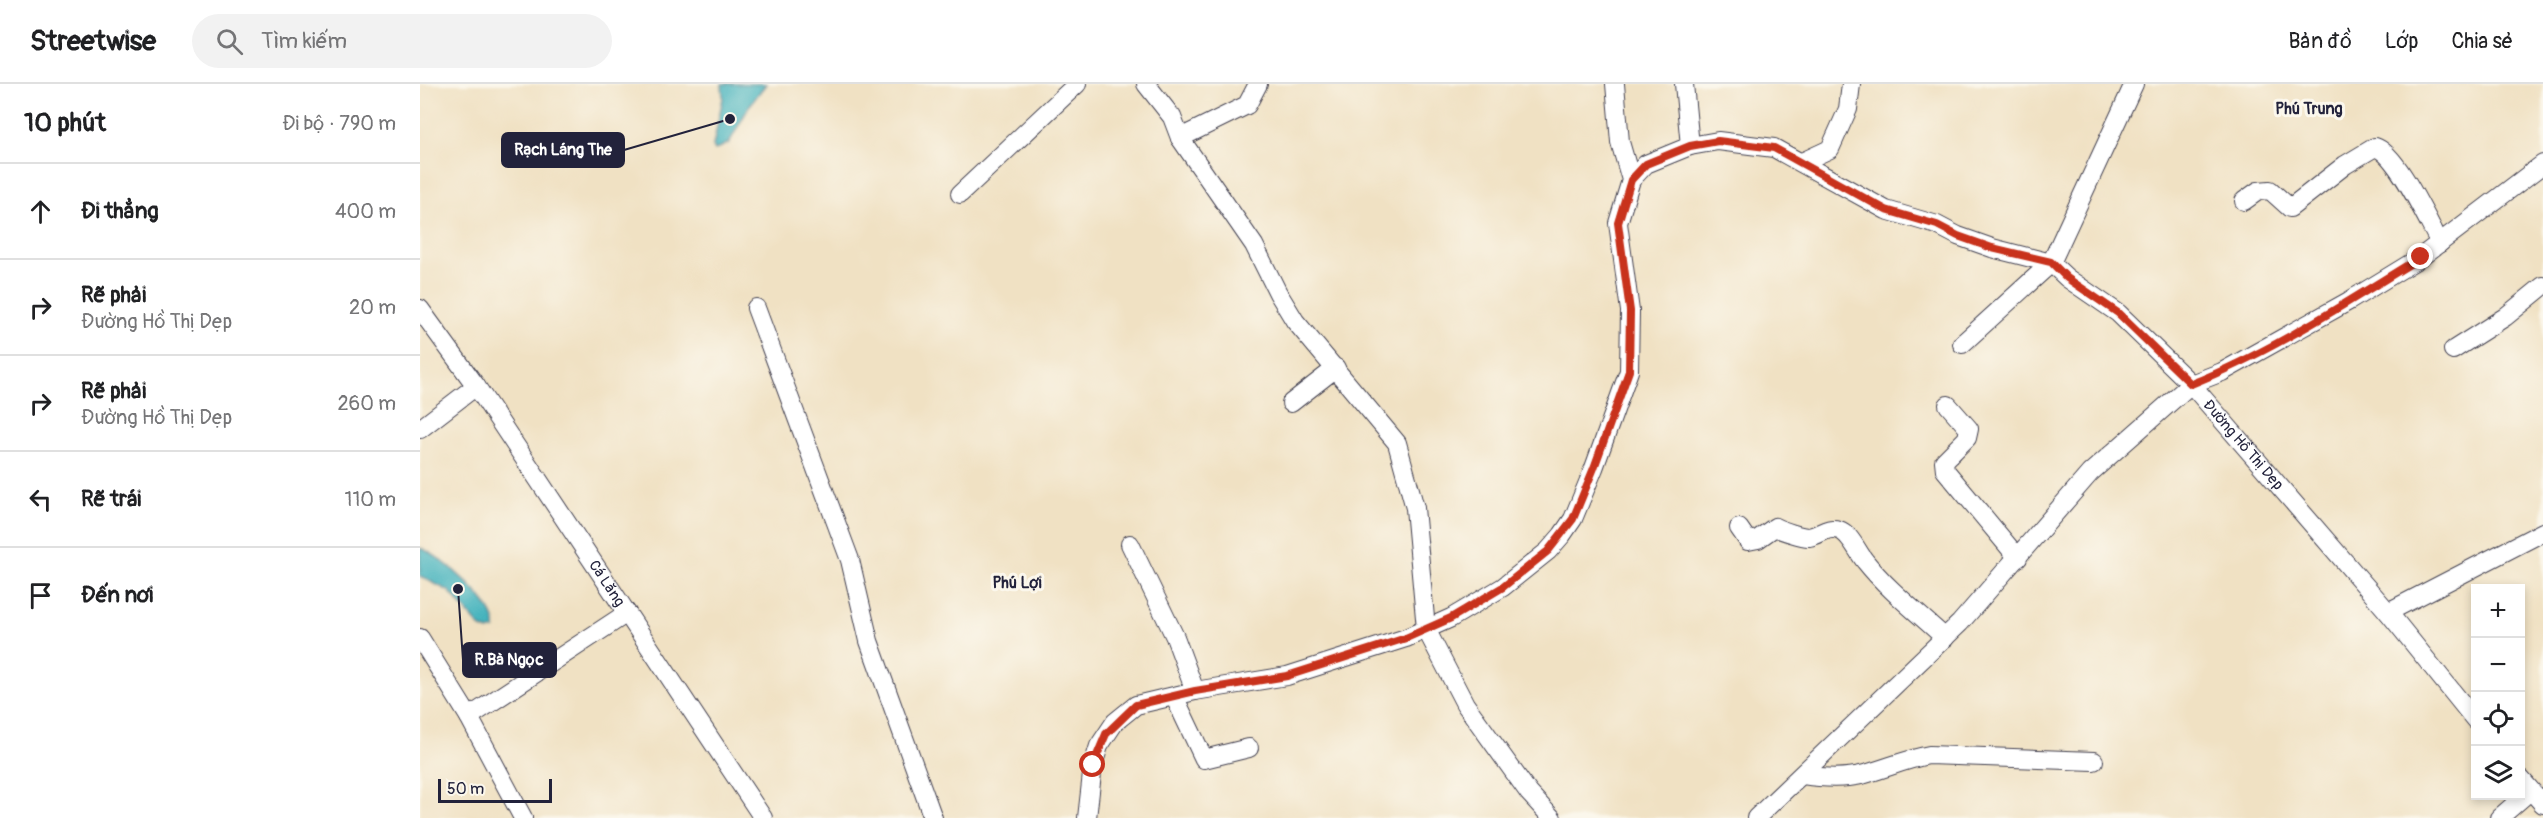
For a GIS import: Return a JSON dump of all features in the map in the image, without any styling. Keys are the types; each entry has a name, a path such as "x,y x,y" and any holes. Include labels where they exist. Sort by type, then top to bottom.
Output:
{"street":[{"path":"960,194 1077,84"},
{"path":"1146,84 1172,117 1180,138 1254,245 1295,321 1397,443 1414,508 1426,629 1466,704 1529,793 1552,818"},
{"path":"1180,138 1247,105 1258,84"},
{"path":"1086,818 1093,765 1106,734 1136,705 1175,698 1195,691 1287,676 1406,638 1503,587 1548,551 1573,519 1629,371 1630,311 1618,223 1631,180 1620,142 1615,84"},
{"path":"1684,84 1690,146"},
{"path":"1803,162 1830,148 1848,109 1851,84"},
{"path":"1962,344 2051,262 2134,84"},
{"name":"Đường Hồ Thị Dẹp","path":"1631,180 1646,164 1690,146 1718,141 1774,148 1886,210 1937,225 1958,236 1992,248 2051,262 2067,278 2118,313 2191,384 2388,612 2471,717"},
{"path":"2244,201 2258,191 2270,190 2290,208 2296,206 2345,165 2375,147 2385,152 2400,174 2440,243"},
{"path":"1756,818 1945,638 2018,558 2090,473 2191,384 2222,372 2349,302 2440,243 2543,164"},
{"path":"2453,350 2505,317 2543,286"},
{"path":"756,308 850,560 869,641 933,818"},
{"name":"Cá Lăng","path":"420,309 476,386 763,818"},
{"path":"1291,403 1335,368"},
{"path":"420,429 476,386"},
{"path":"1948,405 1969,429 1967,438 1944,461 1945,470 2018,558"},
{"path":"1739,528 1749,541 1758,539 1775,527 1804,537 1811,537 1824,529 1841,530 1847,534 1854,548 1879,578 1945,638"},
{"path":"2388,612 2543,532"},
{"path":"1130,544 1175,637 1195,691"},
{"path":"469,717 627,614"},
{"path":"420,638 469,717 523,818"},
{"path":"1175,698 1204,759 1250,748"},
{"path":"1803,775 1822,778 1862,775 1906,759 1929,754 2094,761"},
{"path":"2499,818 2531,791"}],"water":[{"path":"722,84 766,84 750,105 729,143 715,150 713,146 723,98"},
{"path":"420,548 441,560 467,582 488,608 494,619 495,629 488,631 481,628 449,591 420,576"}],"place":[{"name":"Rạch Láng The","path":"730,119"},
{"name":"R.Bà Ngọc","path":"458,589"}],"district":[{"name":"Phú Trung","path":"2309,109"},
{"name":"Phú Lợi","path":"1017,583"}],"route":[{"path":"1093,765 1099,746 1106,734 1115,722 1136,705 1175,698 1195,691 1287,676 1406,638 1451,618 1503,587 1548,551 1573,519 1629,371 1630,311 1618,223 1619,213 1631,180 1646,164 1665,155 1690,146 1718,141 1774,148 1886,210 1937,225 1958,236 1992,248 2051,262 2067,278 2118,313 2191,384 2222,372 2349,302 2421,257"}]}
